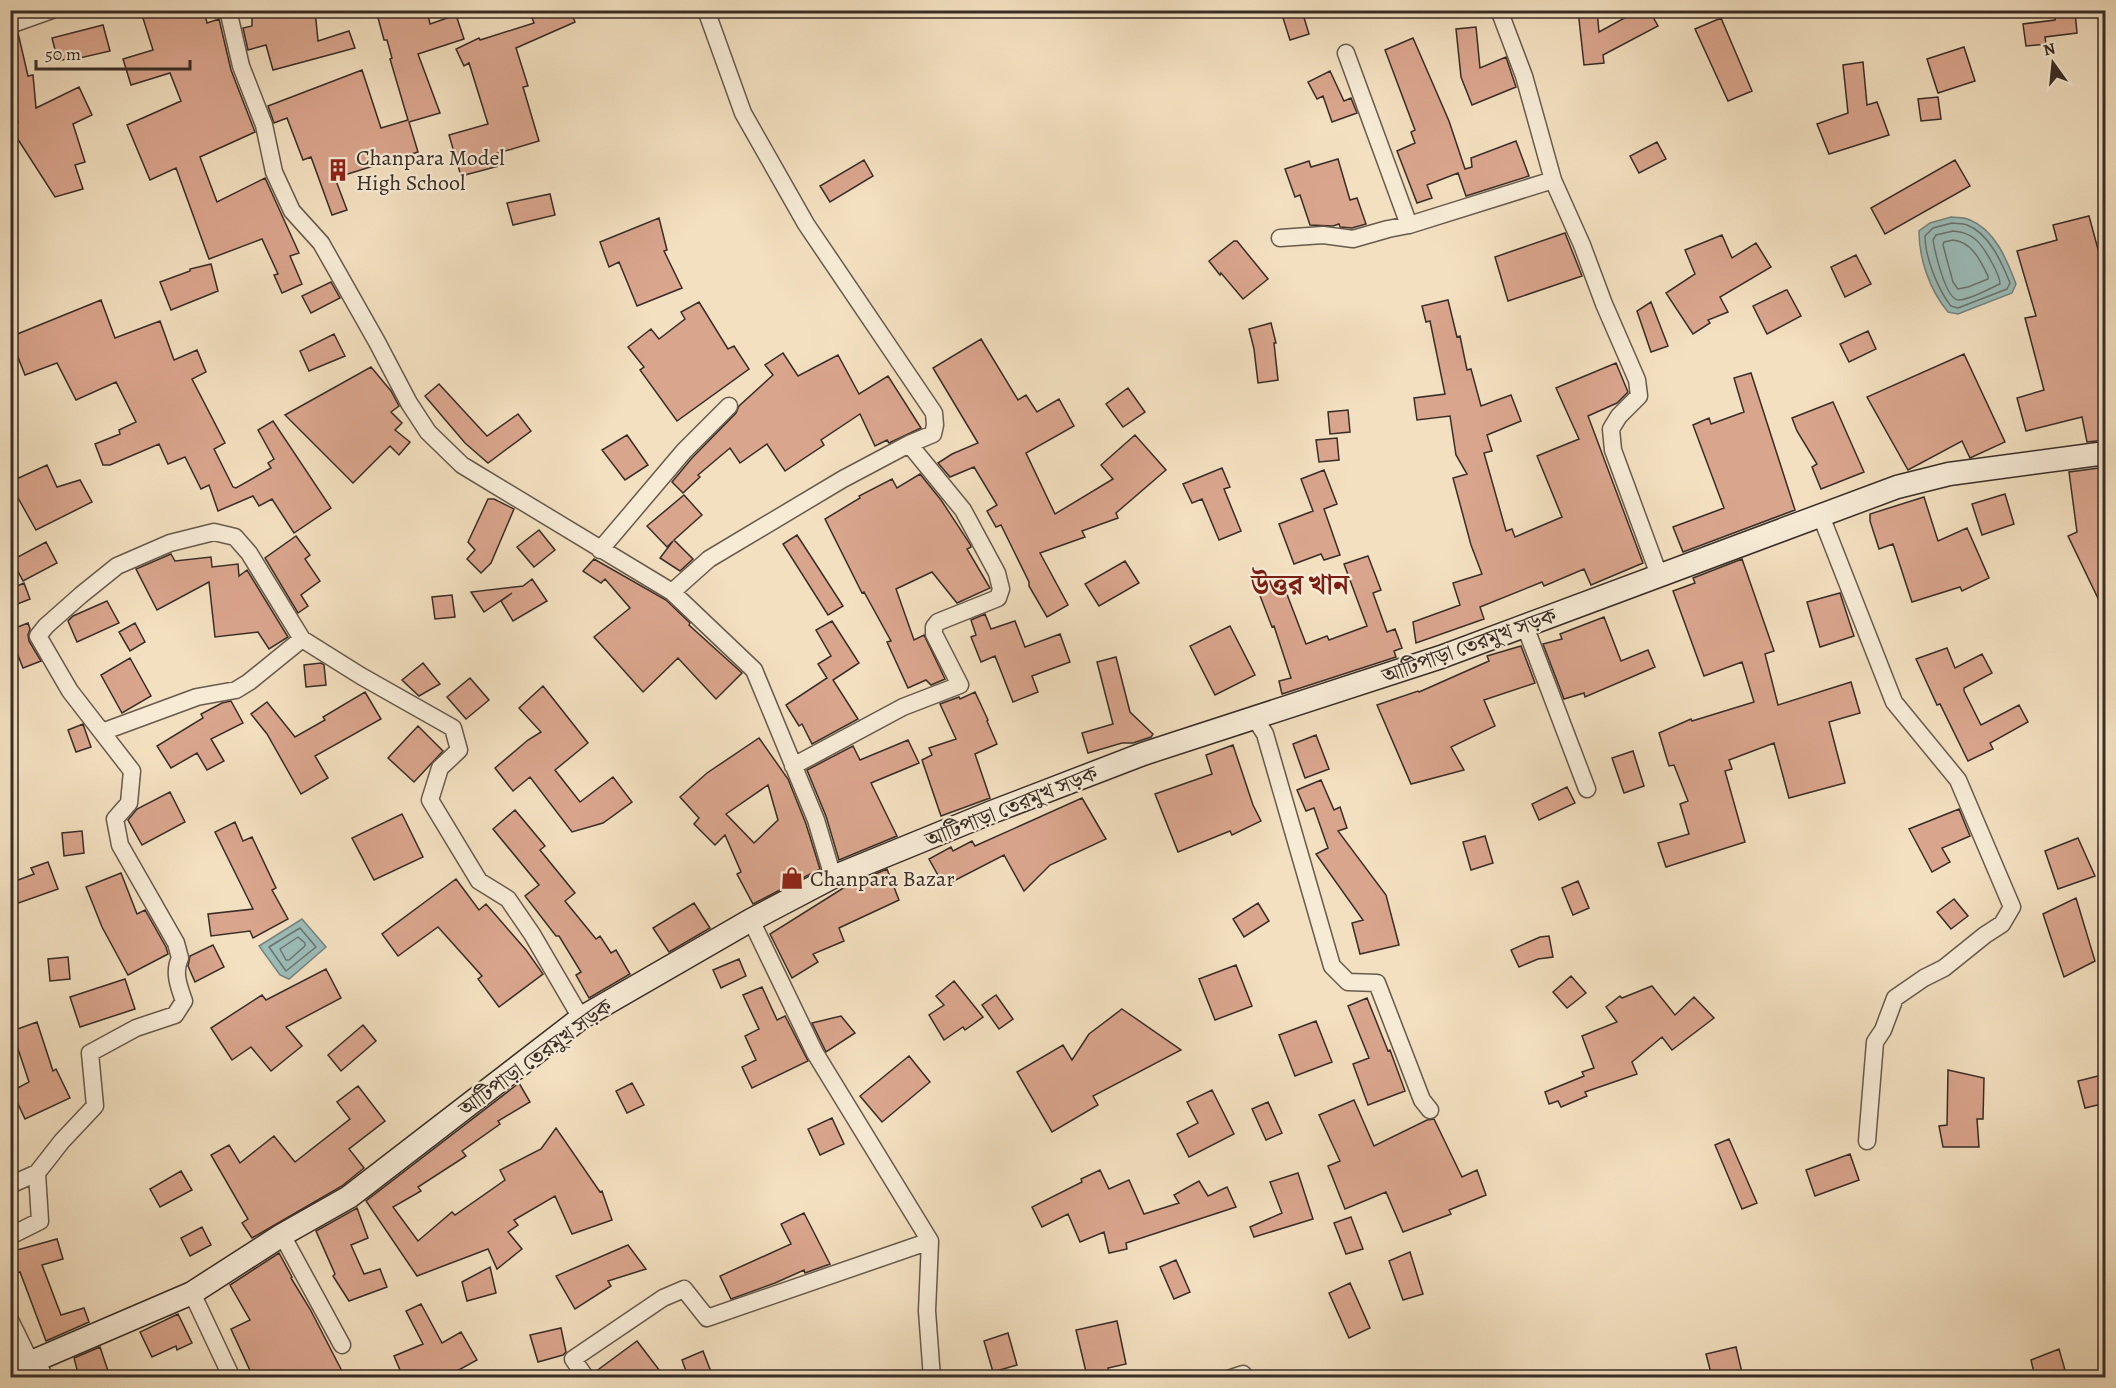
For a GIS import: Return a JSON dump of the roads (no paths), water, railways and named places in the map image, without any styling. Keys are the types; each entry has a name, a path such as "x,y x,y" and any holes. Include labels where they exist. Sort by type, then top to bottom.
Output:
{"main road":[{"name":"আটিপাড়া তেরমুখ সড়ক","path":"30,1366 192,1293 282,1235 349,1197 581,1018 751,920 833,877 1143,754 1440,657 1897,487 1949,474 2106,453"}],"street":[{"path":"10,25 52,10"},
{"path":"228,10 241,66 264,125 274,172 292,212 321,243 409,403 428,432 462,465 672,592 754,670 816,820 833,877"},
{"path":"672,592 710,559 843,479 933,434 936,425 934,413 806,224 743,113 706,10"},
{"path":"1499,10 1524,76 1553,180 1637,380 1639,396 1619,416 1611,429 1613,450 1659,575"},
{"path":"1346,53 1409,225"},
{"path":"1280,238 1323,235 1353,239 1409,225 1553,180"},
{"path":"600,550 684,452 729,406"},
{"path":"793,766 903,707 960,686 934,634 934,627 938,622 998,598 1001,589 997,573 963,510 909,444"},
{"path":"1821,516 1894,702 1958,780 2012,908 2002,924 1944,968 1924,978 1895,998 1883,1030 1875,1042 1867,1142"},
{"path":"10,1185 37,1173 62,1141 95,1106 90,1053 136,1028 176,1015 184,1001 177,980 177,964 180,958 176,944 120,845 115,819 129,803 132,771 70,692 38,636 46,626 117,566 170,543 214,532 235,537 249,553 302,639 361,676 453,728 459,750 440,768 430,800 479,881 508,899 581,1018"},
{"path":"1525,626 1587,789"},
{"path":"102,732 197,697 236,690 302,639"},
{"path":"1254,717 1265,734 1332,966 1348,982 1377,983 1422,1100 1430,1110"},
{"path":"751,920 815,1053 930,1241 927,1311 932,1377"},
{"path":"10,1236 40,1221 37,1173"},
{"path":"282,1235 342,1345"},
{"path":"586,1377 573,1359 663,1298 684,1288 707,1318 930,1241"},
{"path":"192,1293 232,1377"},
{"path":"10,1320 30,1366"},
{"path":"1231,1377 1244,1374 1244,1377"}],"water":[{"path":"1951,217 1970,220 1993,238 2016,284 2012,293 1958,314 1948,312 1936,294 1923,264 1919,231 1930,223"},
{"path":"302,919 326,947 289,979 280,975 259,946"}],"place":[{"name":"Chanpara Model High School","path":"338,170"},
{"name":"Chanpara Bazar","path":"792,878"}],"district":[{"name":"উত্তর খান","path":"1300,584"}]}
